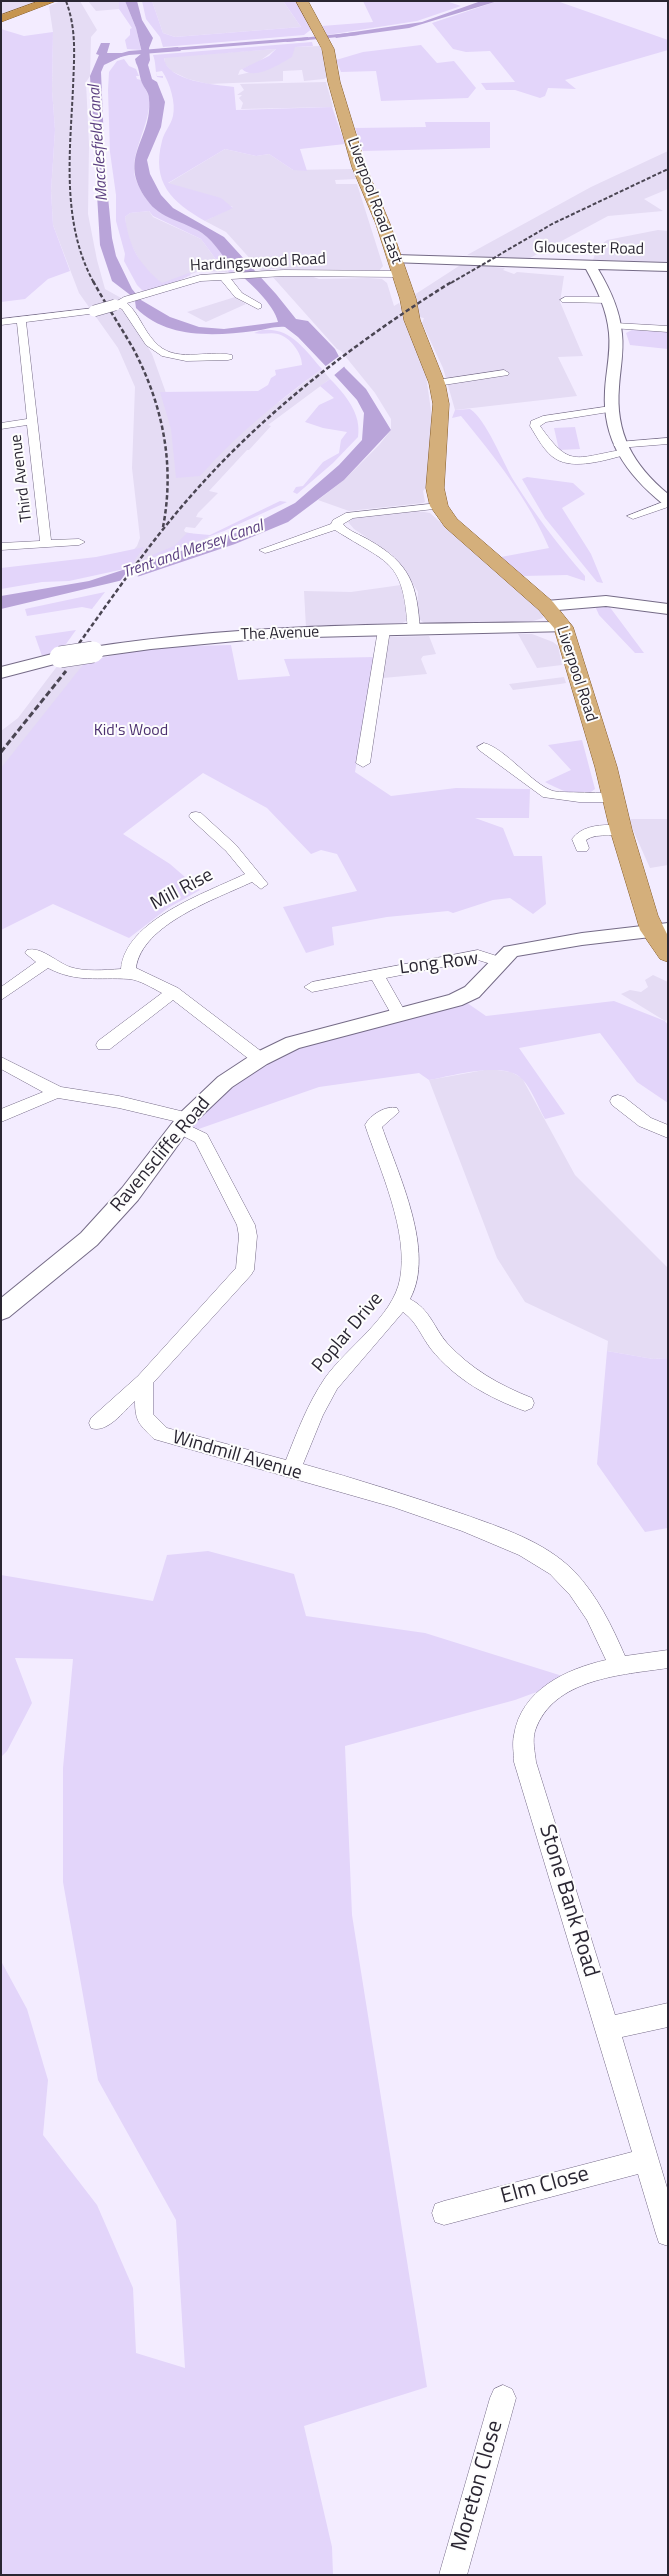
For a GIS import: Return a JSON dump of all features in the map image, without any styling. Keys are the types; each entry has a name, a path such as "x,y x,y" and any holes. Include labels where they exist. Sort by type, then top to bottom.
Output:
{"highway":[{"path":"1,19 50,1"}],"main road":[{"name":"Liverpool Road East","path":"302,1 328,49 334,82 359,167 397,266 412,320 437,383 441,404"},
{"name":"Liverpool Road","path":"441,404 435,488 439,506 451,523 546,606 563,628 614,798 621,830 668,954"},
{"name":"The Avenue","path":"1,673 60,657 173,639 384,630 563,628"}],"street":[{"name":"Gloucester Road","path":"397,266 460,261 591,267 668,267"},
{"name":"Hardingswood Road","path":"1,322 94,311 200,278 242,277 263,274 397,266"},
{"path":"591,267 608,300 615,326 617,349 611,409 620,449 651,489 668,502 630,518"},
{"path":"224,277 238,295 258,306"},
{"path":"565,300 608,300"},
{"path":"121,302 130,311 151,345 162,352 174,356 228,357"},
{"name":"Third Avenue","path":"20,319 46,544"},
{"path":"615,326 668,329"},
{"path":"437,383 504,373"},
{"path":"611,409 543,419 535,426 559,456 565,459 578,460 620,449 668,441"},
{"path":"1,426 32,422"},
{"path":"266,550 340,522 439,506"},
{"path":"340,522 383,552 395,564 409,588 414,630"},
{"path":"1,548 79,542"},
{"path":"546,606 615,602 668,608"},
{"path":"363,763 384,630"},
{"path":"484,747 548,794 579,798 614,798"},
{"name":"Mill Rise","path":"132,974 128,969 130,955 159,923 177,912 258,880 231,848 196,816"},
{"path":"582,848 579,839 584,833 591,830 621,830"},
{"name":"Long Row","path":"312,987 376,973 478,955 501,962 511,951 582,939 660,929"},
{"path":"32,953 66,971 87,975 132,974 173,992 260,1058"},
{"path":"4,989 47,961"},
{"name":"Ravenscliffe Road","path":"1,1311 88,1239 130,1194 183,1123 225,1082 260,1058 293,1043 455,1000 472,992 501,962"},
{"path":"376,973 399,1015"},
{"path":"104,1045 110,1031 173,992"},
{"path":"1,1062 56,1092 118,1102 183,1123 201,1138 246,1225 248,1254 245,1270 144,1381 98,1423"},
{"path":"1,1116 56,1092"},
{"path":"618,1101 668,1140"},
{"name":"Poplar Drive","path":"291,1470 330,1386 346,1363 401,1303 409,1278 408,1244 402,1214 373,1125 391,1112"},
{"path":"646,1122 668,1132"},
{"path":"401,1303 422,1315 439,1346 465,1372 488,1388 525,1403"},
{"name":"Windmill Avenue","path":"144,1381 144,1417 161,1434 417,1506 498,1536 557,1568 581,1595 601,1624 619,1666"},
{"name":"Stone Bank Road","path":"666,2219 646,2160 608,2028 525,1762 524,1732 534,1710 550,1692 566,1681 619,1666 668,1660"},
{"path":"608,2028 668,2015"},
{"name":"Elm Close","path":"444,2213 646,2160"},
{"name":"Moreton Close","path":"453,2575 503,2398"}],"shaded area":[{"path":"1,1 38,1 1,15"},
{"path":"61,1 80,1 97,30 91,37 90,76 86,82 89,145 88,214 97,260 105,289 123,299 118,307 131,319 152,354 175,418 279,402 322,369 330,379 268,425 271,426 209,491 218,493 196,517 203,518 195,528 186,527 184,530 185,532 212,538 162,553 152,559 131,566 125,559 137,546 140,538 132,468 135,387 118,348 79,293 53,225 51,191 55,130 52,90 53,32 49,6"},
{"path":"88,1 119,1 119,9 96,11"},
{"path":"152,1 283,1 301,27 175,37 163,33"},
{"path":"320,46 329,76 324,79 304,81 302,70 283,71 283,81 208,84 188,79 171,71 165,64 164,57 276,49 257,63 240,70 238,75 265,69 294,47"},
{"path":"326,82 333,107 241,109 243,103 239,98 242,95 237,95 244,90 240,84"},
{"path":"225,149 256,156 269,154 293,170 353,169 356,179 335,180 336,184 357,184 383,266 379,271 272,269 262,272 226,232 205,221 233,207 167,184"},
{"path":"668,151 668,189 644,199 663,211 608,216 530,258 520,260 467,255 591,187"},
{"path":"149,211 153,217 201,239 220,265 228,272 200,271 162,284 143,267 127,237 125,217 130,213"},
{"path":"658,230 668,231 668,262 593,260 597,248 607,240"},
{"path":"462,264 505,268 503,270 514,274 517,272 564,276 560,302 583,356 558,357 577,396 455,410 443,368 422,323 424,318 419,317 411,297"},
{"path":"271,275 311,276 319,279 368,278 382,279 387,283 394,306 399,303 402,311 400,313 408,327 426,375 432,418 428,485 423,491 425,502 349,511 318,500 344,480 379,445 391,430 391,419 375,393 341,351 337,349"},
{"path":"235,297 246,304 206,322 187,312"},
{"path":"418,511 430,513 541,611 544,615 543,618 530,622 424,623 417,617 418,592 401,565 390,553 354,529 348,522 351,518"},
{"path":"401,585 408,620 401,624 306,628 304,591 351,592"},
{"path":"518,634 532,634 553,642 558,646 562,665 537,668"},
{"path":"429,636 436,654 423,656 421,659 427,674 383,678 389,637"},
{"path":"94,659 1,805 1,731 18,718 58,665"},
{"path":"564,677 566,683 513,690 509,684"},
{"path":"628,819 668,819 668,865 650,868"},
{"path":"653,975 668,982 668,1019 665,1021 621,994 630,990 641,992 648,987 645,980"},
{"path":"490,1069 511,1072 522,1078 575,1175 668,1268 668,1358 653,1359 607,1351 608,1341 525,1302 497,1258 429,1080"}],"green space":[{"path":"119,1 125,1 136,28 141,50 127,49 125,40 130,35 130,29 132,28 119,9"},
{"path":"142,1 152,1 163,33 175,37 301,27 283,1 297,1 313,28 304,35 163,47 160,37 146,19"},
{"path":"363,1 446,1 461,6 417,21 327,35 322,26 373,22"},
{"path":"498,1 557,1 668,40 668,50 565,80 576,89 548,88 545,96 540,98 515,90 486,90 481,83 515,82 490,51 466,52 453,49 432,23"},
{"path":"1,29 24,36 53,32 52,90 55,130 51,191 53,225 70,271 48,279 25,299 1,302"},
{"path":"312,42 313,46 295,47 292,57 281,64 253,73 242,69 269,56 276,49 164,58 167,66 182,77 204,83 234,87 236,110 332,107 345,144 300,149 307,171 293,170 269,154 256,156 225,149 168,183 221,198 233,208 205,221 193,214 174,198 162,180 159,169 159,156 163,138 173,116 174,105 172,93 165,76 162,71 156,72 153,55"},
{"path":"421,45 437,63 454,61 476,88 468,98 381,101 376,71 341,72 336,60 363,52"},
{"path":"124,59 129,66 136,69 139,76 136,76 137,79 141,80 149,98 147,118 135,160 136,180 149,202 156,208 202,233 211,241 235,270 231,274 220,265 201,239 153,216 149,211 130,213 125,217 132,246 141,262 162,283 189,273 191,275 163,288 144,292 137,285 124,261 125,254 116,221 116,195 110,152 108,90 109,72 117,61"},
{"path":"425,122 490,122 490,148 363,151 355,128 426,127"},
{"path":"262,330 281,332 289,336 322,369 258,419 228,446 200,476 176,478 171,429 160,392 258,391 268,385 271,378 276,375 275,370 302,365 298,351 287,338 272,333 254,333"},
{"path":"632,330 667,332 668,349 630,345 626,333"},
{"path":"330,379 347,398 355,412 359,429 358,437 333,463 297,494 293,492 296,487 303,486 323,462 339,453 341,440 347,432 323,428 305,422 319,405 334,398 320,386"},
{"path":"470,409 488,431 522,494 585,576 585,581 567,575 523,576 501,557 549,548 521,496 498,463 461,416 452,418 455,410"},
{"path":"575,427 580,449 559,450 554,428"},
{"path":"527,477 573,483 585,494 562,508 591,554 603,583 597,582 545,518 522,479"},
{"path":"280,501 287,502 224,531 154,557 147,562 152,555 174,546 187,533 210,535"},
{"path":"144,547 129,568 69,581 42,582 1,589 1,568 96,557"},
{"path":"105,592 92,609 82,607 27,616 25,609"},
{"path":"595,606 609,606 644,653 635,653 599,615"},
{"path":"76,630 61,651 42,656 35,636"},
{"name":"Kid's Wood","path":"231,645 238,680 290,676 284,659 374,657 355,772 391,796 456,788 530,789 529,818 475,818 503,828 514,856 542,856 546,904 533,914 510,898 493,900 453,913 448,911 387,917 332,927 334,945 306,953 283,907 357,891 337,854 321,850 311,854 267,808 203,773 123,834 170,864 200,890 168,908 129,938 53,904 1,930 1,768 86,661 154,647"},
{"path":"582,740 595,789 589,793 577,794 563,791 545,782 571,770 548,745"},
{"path":"460,998 486,1016 614,1001 665,1021 668,1025 668,1103 637,1082 600,1033 519,1048 565,1114 545,1119 532,1093 522,1079 514,1073 491,1070 429,1080 419,1073 319,1087 190,1132 179,1127 260,1059"},
{"path":"607,1351 653,1359 668,1358 668,1528 645,1532 597,1464"},
{"path":"208,1551 294,1574 306,1616 425,1633 572,1679 515,1700 345,1746 352,1915 427,2387 304,2426 332,2547 333,2575 1,2575 1,1961 27,2009 48,2080 43,2135 97,2205 133,2288 136,2353 185,2368 176,2220 98,2080 63,1882 63,1768 73,1659 15,1658 32,1703 7,1751 1,1757 1,1575 153,1601 167,1555"}],"water":[{"name":"Trent and Mersey Canal","path":"125,1 137,1 142,20 153,38 149,48 150,60 148,65 152,79 157,82 165,102 161,127 147,160 150,174 161,195 173,208 224,237 296,319 308,321 335,349 345,368 366,389 391,430 344,480 288,522 235,544 140,576 1,609 1,596 89,581 239,532 295,503 339,465 362,440 364,413 357,400 298,337 285,327 223,334 192,333 176,330 148,318 136,308 135,301 129,294 112,281 100,245 90,76 99,55 96,54 101,43 110,43 107,53 129,53 104,65 101,72 105,166 112,238 116,256 132,289 141,300 170,317 199,327 224,329 278,322 272,308 254,287 235,270 211,241 195,229 165,216 152,206 138,185 135,160 149,113 149,99 135,59 142,53 136,28"},
{"path":"481,1 498,1 409,28 336,38 334,35 422,22"},
{"path":"308,37 309,40 160,52 159,49"}],"pier":[{"path":"342,354 346,365 332,377 323,368"},
{"path":"149,560 136,579 118,584 131,566"}],"waterway":[{"name":"Macclesfield Canal","path":"287,40 357,34"},
{"name":"Macclesfield Canal","path":"108,58 129,53 178,49"}],"railway":[{"path":"66,1 70,12 74,44 70,162 72,212 76,236 94,282"},
{"path":"451,283 552,224 668,169"},
{"path":"75,649 164,528 225,459 286,402 350,351 384,326 453,281"},
{"path":"94,282 134,350 144,371 159,414 164,436 168,481 163,527"},
{"path":"1,752 66,671"}]}
